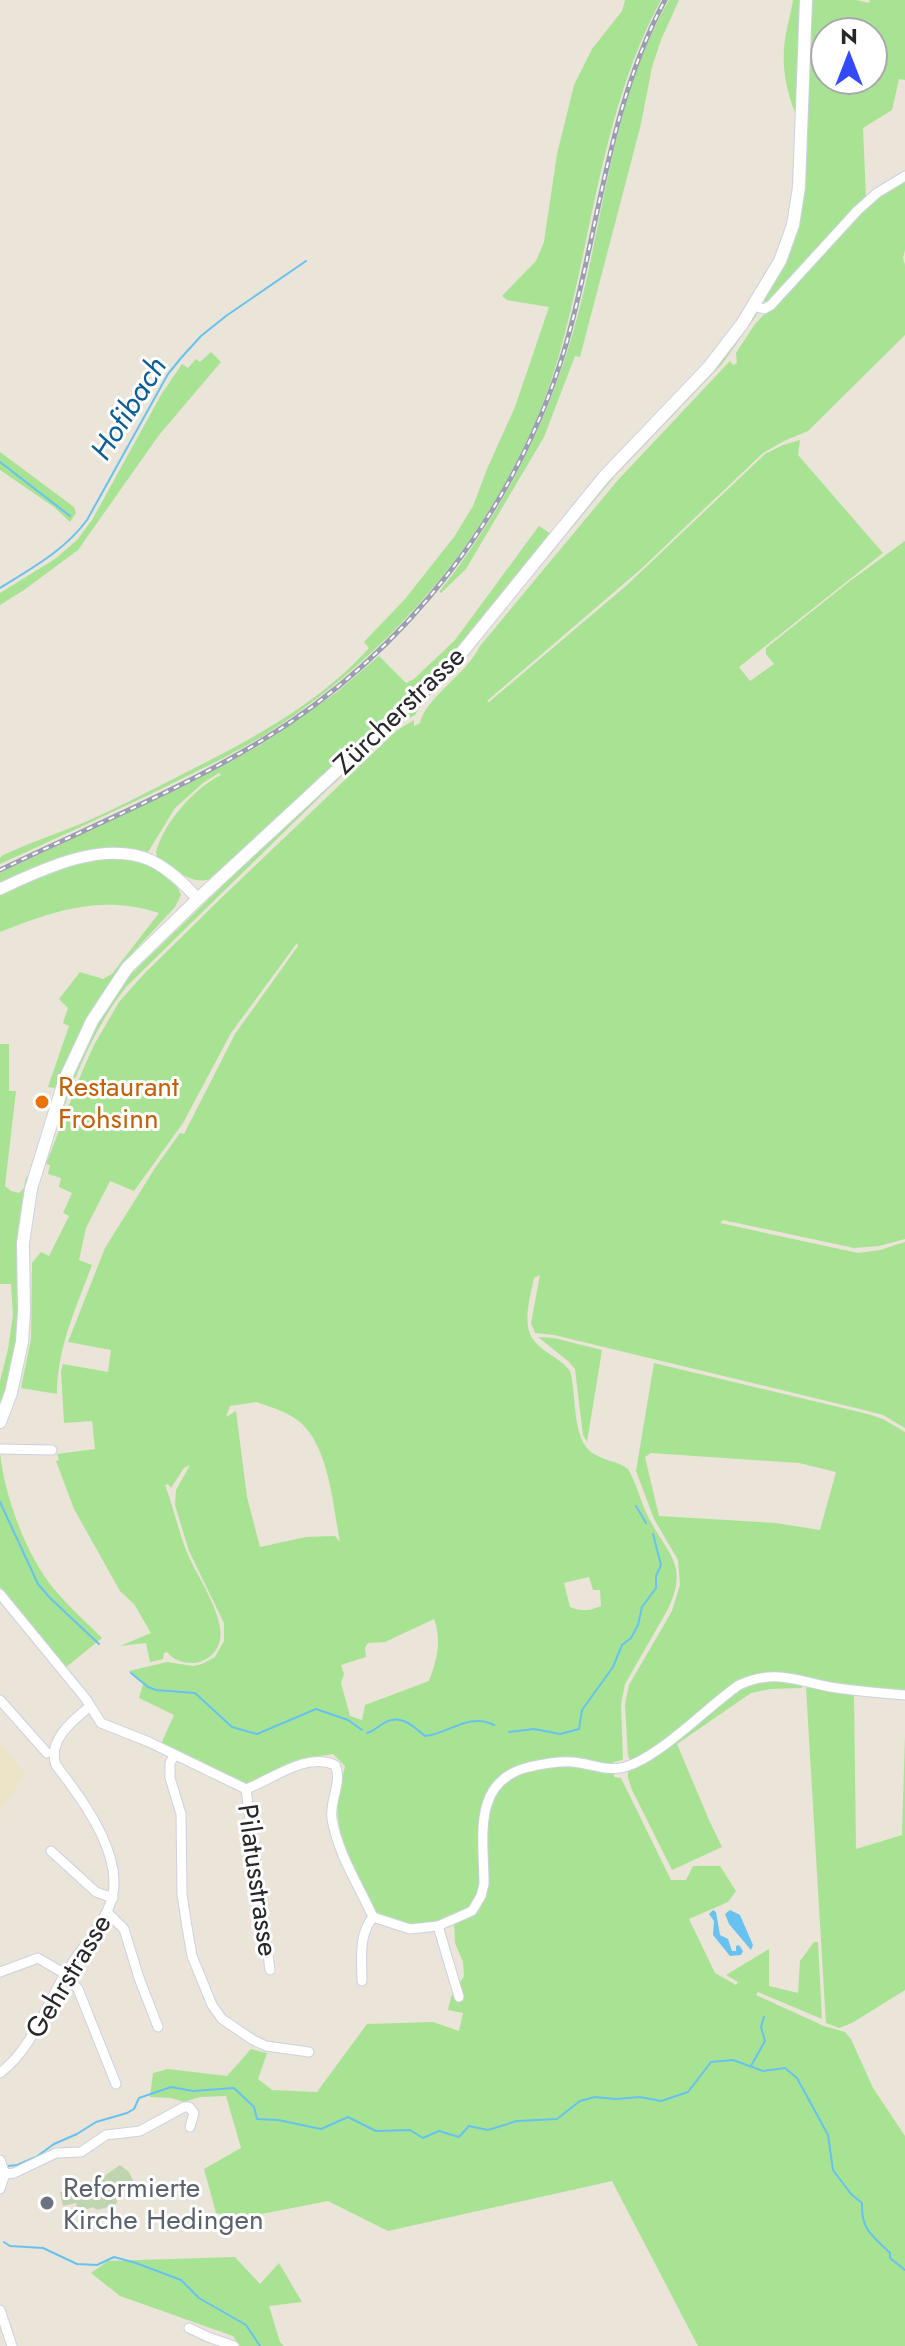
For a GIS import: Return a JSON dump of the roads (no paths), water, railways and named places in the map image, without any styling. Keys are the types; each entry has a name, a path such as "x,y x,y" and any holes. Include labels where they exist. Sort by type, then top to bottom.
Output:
{"main road":[{"name":"Zürcherstrasse","path":"0,1422 22,1342 23,1243 27,1202 65,1079 92,1021 127,968 454,662 604,477 709,367 754,306 780,261 797,208 806,0"}],"street":[{"path":"754,306 764,309 771,305 857,211 877,193 905,176"},
{"path":"0,889 72,861 122,854 158,864 179,879 198,899"},
{"path":"0,1449 52,1450"},
{"path":"0,1594 86,1699 101,1723 149,1742 246,1789 308,1761 321,1760 335,1765 339,1773 331,1809 333,1824 349,1868 373,1917 410,1929 438,1926 472,1911 484,1884 485,1804 493,1788 516,1770 563,1762 581,1762 608,1769 628,1766 652,1754 739,1685 771,1675 853,1690 905,1695"},
{"path":"0,1700 47,1753"},
{"name":"Gehrstrasse","path":"0,2073 27,2045 65,1974 107,1912 113,1898 116,1881 111,1858 90,1815 53,1756 53,1749 63,1733 89,1707"},
{"path":"174,1756 170,1763 170,1778 181,1814 182,1894 187,1927 192,1956 212,2005 222,2019 253,2040 266,2046 309,2052"},
{"name":"Pilatusstrasse","path":"246,1789 270,1970"},
{"path":"51,1851 96,1892 113,1898"},
{"path":"107,1912 124,1929 158,2027"},
{"path":"362,1981 363,1938 366,1926 373,1917"},
{"path":"438,1926 459,1997"},
{"path":"0,1972 38,1958 65,1974 78,1989 116,2084"},
{"path":"5,2174 14,2173 56,2153 81,2152 106,2135 140,2131 184,2107 189,2107 194,2113 190,2127"},
{"path":"0,2160 5,2174 0,2189"},
{"path":"0,2310 12,2346"},
{"path":"189,2328 234,2346"}],"water":[{"path":"713,1910 720,1935 728,1939 732,1951 736,1951 739,1945 743,1951 741,1955 730,1956 713,1935 714,1921 709,1914"},
{"path":"730,1910 740,1915 753,1945 751,1950 729,1924 725,1914"}],"waterway":[{"name":"Hofibach","path":"0,588 58,550 87,520 168,374 201,336 306,261"},
{"path":"0,462 70,516"},
{"path":"0,1502 38,1584 99,1644"},
{"path":"636,1506 646,1523"},
{"path":"509,1732 534,1729 560,1734 579,1729 582,1710 613,1667 622,1645 631,1638 642,1607 656,1588 656,1576 661,1565 653,1534"},
{"path":"131,1673 156,1690 195,1693 232,1727 257,1734 316,1709 348,1720 362,1730"},
{"path":"367,1733 395,1719 406,1722 425,1736 467,1722 494,1725"},
{"path":"751,2066 765,2041 761,2027 764,2017"},
{"path":"8,2166 36,2157 96,2122 127,2113 134,2109 139,2098 171,2087 193,2091 234,2088 254,2107 257,2119 321,2129 348,2117 376,2131 410,2130 423,2138 439,2131 459,2137 469,2126 488,2130 517,2121 557,2119 580,2101 595,2097 640,2097 661,2101 688,2092 711,2062 733,2060 763,2071 785,2068 797,2078 828,2135 833,2170 862,2203 863,2220 869,2231 890,2253 890,2258 905,2270"},
{"path":"4,2242 10,2246 43,2248 77,2264 97,2265 114,2257 181,2280 199,2298 246,2325 260,2346"}],"railway":[{"path":"0,870 165,793 261,741 314,706 363,665 408,621 449,573 486,521 517,466 544,408 577,304 617,127 645,41 665,0"}],"place":[{"name":"Restaurant Frohsinn","path":"42,1102"},
{"name":"Reformierte Kirche Hedingen","path":"47,2203"}]}
